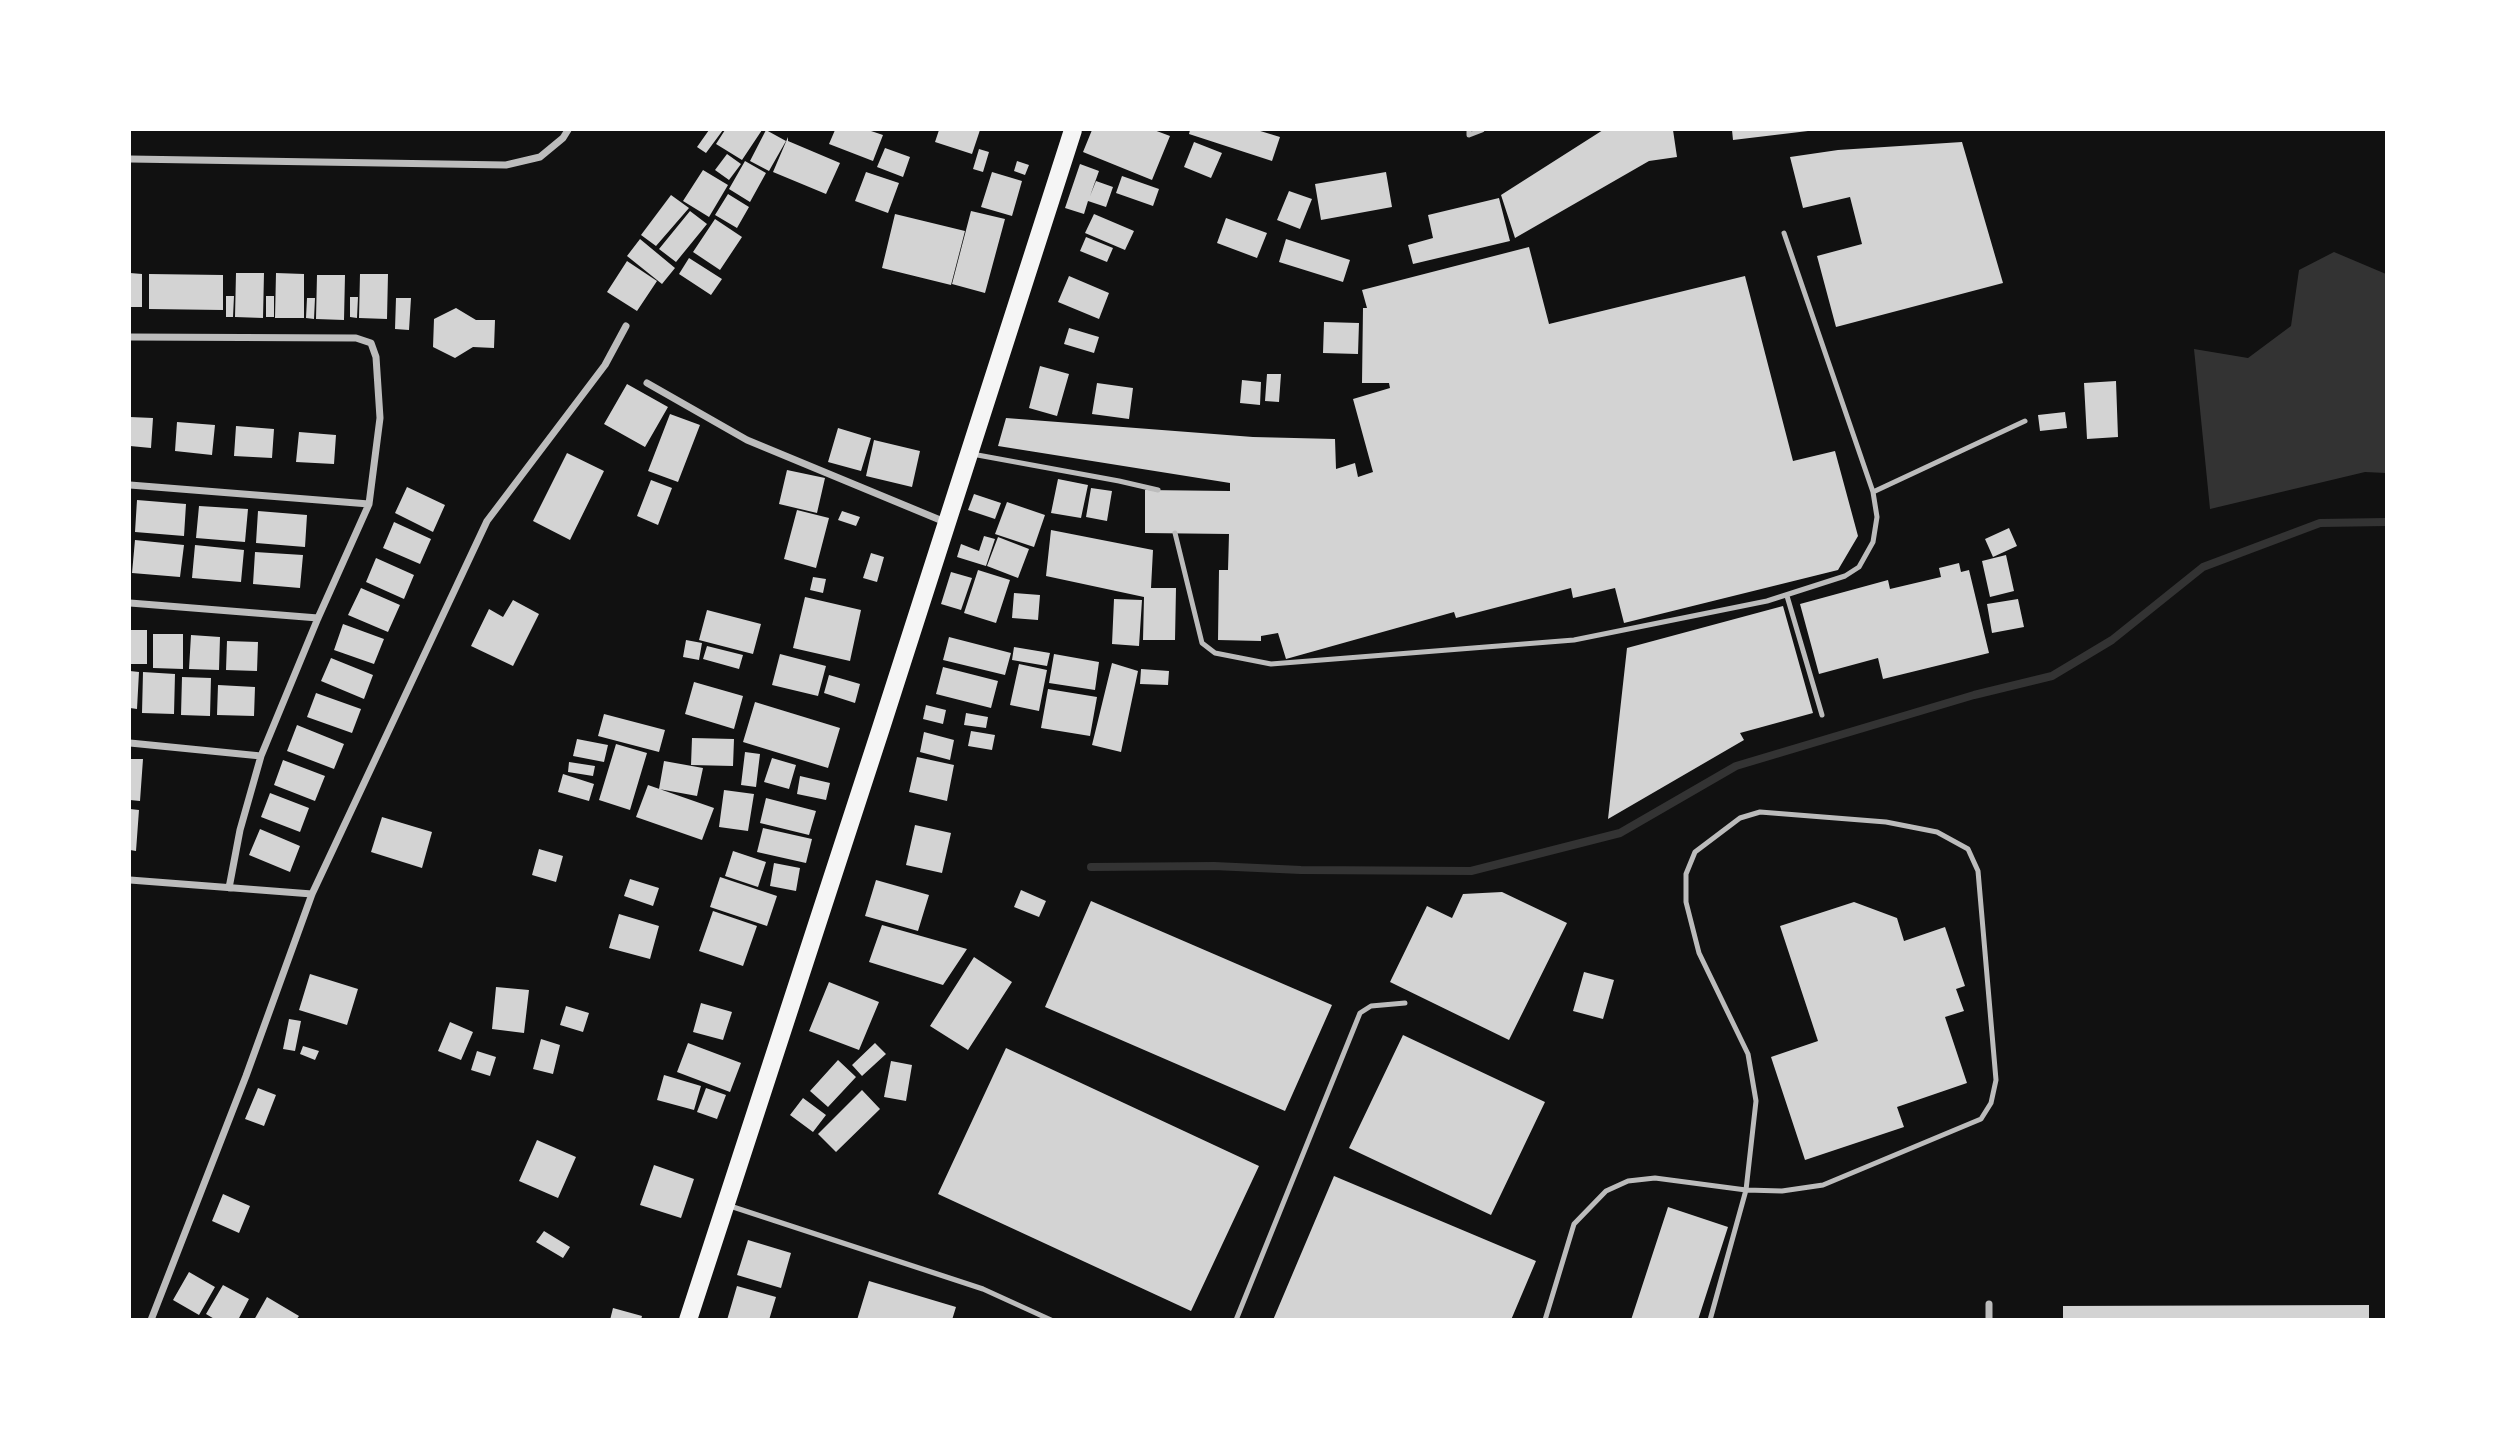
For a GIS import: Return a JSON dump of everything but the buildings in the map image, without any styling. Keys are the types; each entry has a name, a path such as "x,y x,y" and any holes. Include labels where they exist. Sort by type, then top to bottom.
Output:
{"main road":[{"path":"688,1320 1073,130"}],"street":[{"path":"130,159 506,165 540,157 563,138 568,130"},
{"path":"151,1320 246,1076 312,894 487,521 605,365 626,326"},
{"path":"130,337 356,338 371,343 376,357 380,418 369,504 318,618 261,757 240,830 229,888"},
{"path":"647,383 747,440 946,522"},
{"path":"130,485 369,504"},
{"path":"130,603 318,618"},
{"path":"130,743 261,757"},
{"path":"130,880 312,894"},
{"path":"1989,1304 1989,1320"}],"lane":[{"path":"1469,130 1469,135 1482,130"},
{"path":"1175,533 1202,643 1215,653 1260,663 1292,663 1574,640 1787,596 1845,576 1859,567 1867,557 1877,528 1874,492 1784,233"},
{"path":"1874,492 2025,421"},
{"path":"968,454 1119,481 1158,491"},
{"path":"1787,596 1822,715"},
{"path":"1545,1320 1574,1224 1606,1191 1628,1181 1655,1178 1746,1190 1782,1191 1823,1185 1981,1119 1991,1103 1996,1080 1978,871 1968,849 1937,832 1886,822 1760,812 1740,818 1695,852 1686,874 1686,902 1699,953 1748,1054 1756,1101 1746,1190 1710,1320"},
{"path":"1236,1320 1360,1013 1371,1006 1405,1003"},
{"path":"725,1205 983,1289 1051,1320"}],"shaded area":[{"path":"2334,252 2386,274 2386,473 2365,472 2210,509 2194,349 2248,358 2291,326 2299,270"}],"waterway":[{"path":"1091,867 1214,866 1301,870 1471,871 1620,833 1736,766 1974,695 2052,676 2112,640 2203,567 2320,523 2386,522"}]}
